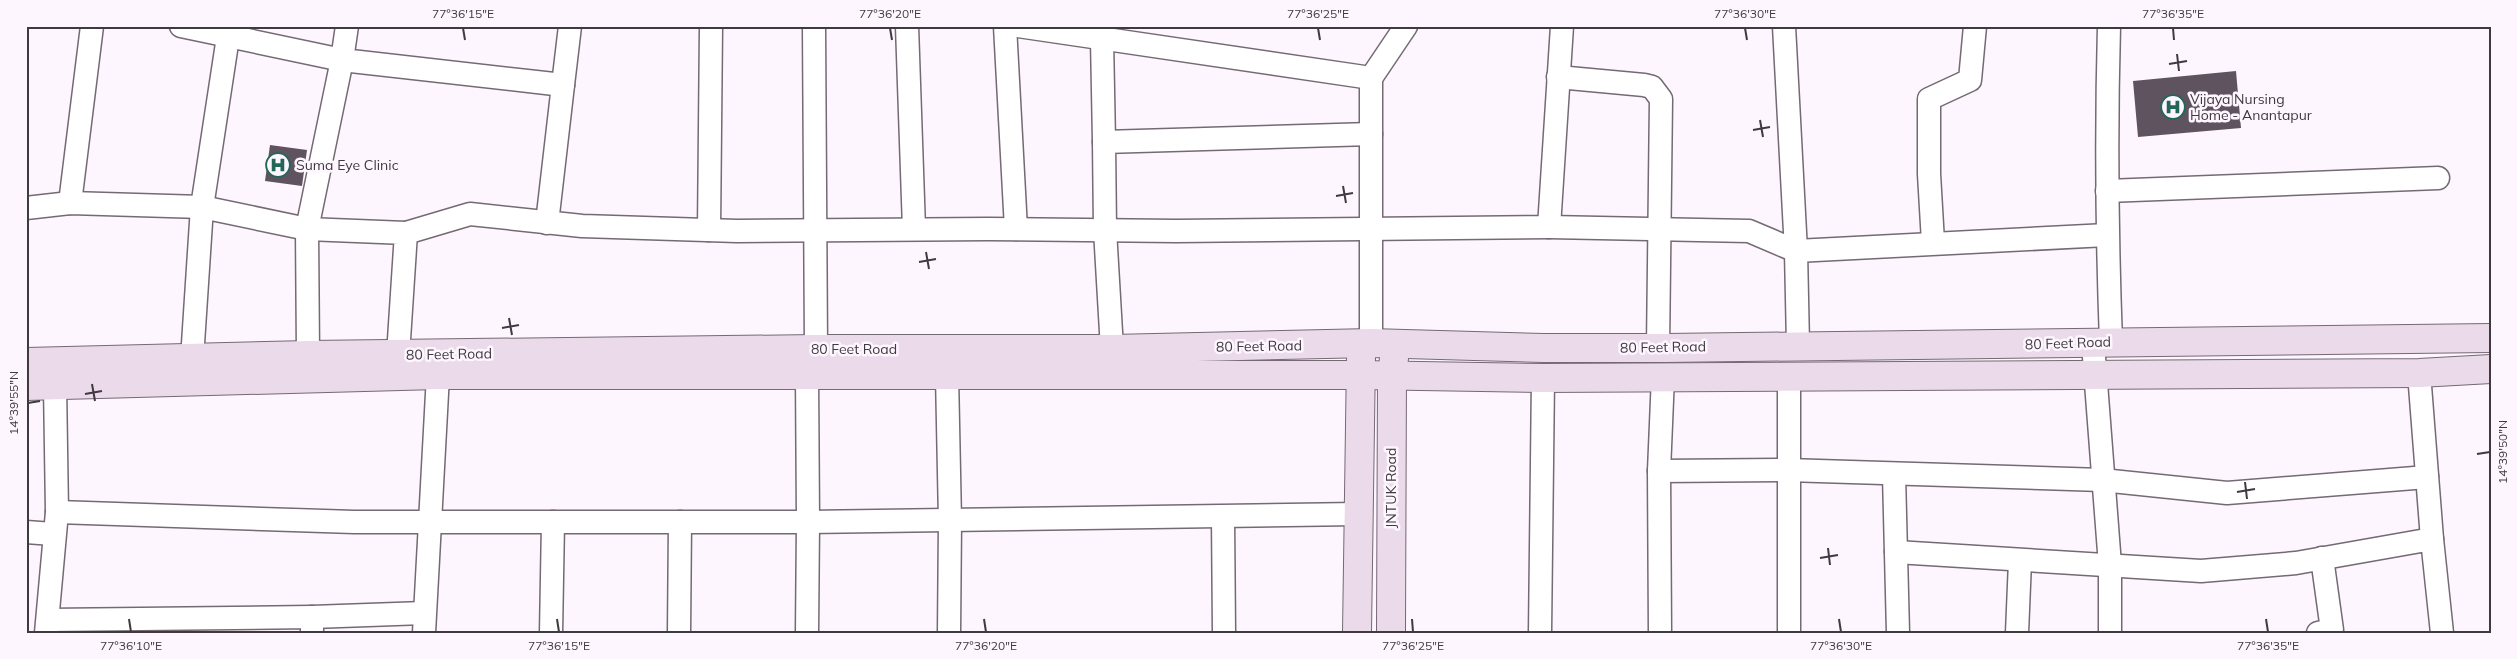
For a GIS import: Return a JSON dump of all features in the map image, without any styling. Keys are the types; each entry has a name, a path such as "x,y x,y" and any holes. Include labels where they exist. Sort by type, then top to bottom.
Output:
{"main road":[{"name":"80 Feet Road","path":"26,362 308,355 816,349 1112,349 1376,344 1544,348 1658,348 2491,338"},
{"path":"1357,633 1360,375 1376,344"},
{"name":"JNTUK Road","path":"1376,344 1392,376 1391,633"},
{"name":"80 Feet Road","path":"26,386 438,375 1360,375 1543,378 2419,373 2491,370"}],"street":[{"path":"70,203 92,26"},
{"path":"182,26 342,60 563,85"},
{"path":"308,355 307,229 342,60 347,26"},
{"path":"547,223 570,26"},
{"path":"709,230 711,26"},
{"path":"807,633 807,375 816,349 814,26"},
{"path":"907,26 914,229"},
{"path":"1005,26 1016,229"},
{"path":"1018,26 1371,78"},
{"path":"1376,344 1372,228 1371,78 1406,26"},
{"path":"1549,227 1562,26"},
{"path":"1784,26 1796,251 1798,345"},
{"path":"1933,242 1929,174 1929,99 1970,80 1975,26"},
{"path":"2109,26 2106,117 2107,235 2102,343 2095,375 2110,565 2110,633"},
{"path":"192,358 202,207 228,37"},
{"path":"1102,39 1105,230 1112,349"},
{"path":"1558,77 1644,85 1658,92 1662,106 1658,348"},
{"path":"1104,142 1371,134"},
{"path":"2107,191 2438,178"},
{"path":"26,208 70,203 202,207 307,229 406,233 470,214 582,226 709,230 1549,227 1749,231 1796,251 1933,242 2107,235"},
{"path":"398,355 406,233"},
{"path":"2419,373 2432,539 2442,633"},
{"path":"55,385 57,512 53,534 47,626 424,623 428,520 438,375"},
{"path":"947,375 950,521 949,633"},
{"path":"1660,633 1659,471 1663,376"},
{"path":"1789,376 1787,470 1789,633"},
{"path":"1540,633 1543,378"},
{"path":"1659,471 1787,470 1894,475 2102,480 2227,493 2427,477"},
{"path":"1894,475 1898,633"},
{"path":"57,512 354,522 428,520 552,522 950,521 1357,514"},
{"path":"1224,517 1224,633"},
{"path":"551,633 552,522"},
{"path":"679,633 680,522"},
{"path":"26,532 53,534"},
{"path":"1896,552 2201,571 2322,558 2432,539"},
{"path":"2318,633 2332,630 2322,558"},
{"path":"2017,633 2020,561"}],"building":[{"path":"2236,71 2241,128 2138,137 2133,81"},
{"path":"270,145 307,150 302,186 265,181"}],"place":[{"name":"Vijaya Nursing Home - Anantapur","path":"2173,107"},
{"name":"Suma Eye Clinic","path":"278,165"}]}
